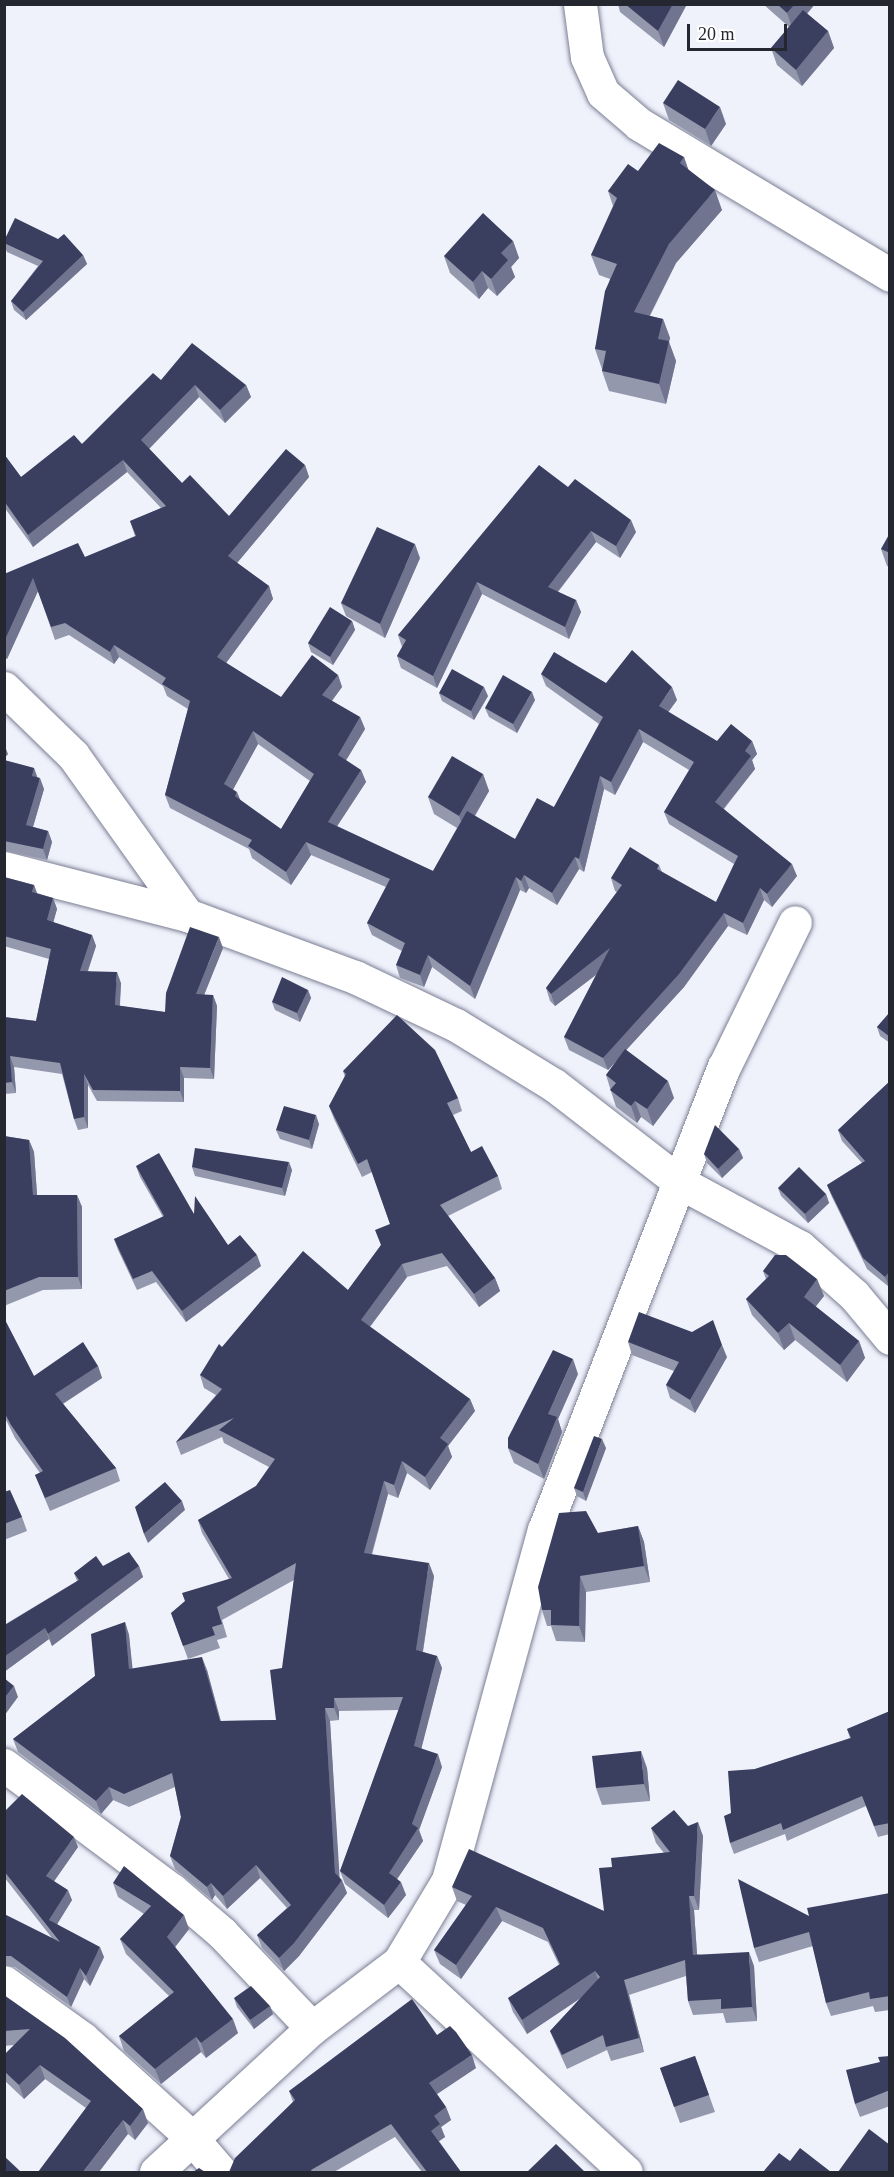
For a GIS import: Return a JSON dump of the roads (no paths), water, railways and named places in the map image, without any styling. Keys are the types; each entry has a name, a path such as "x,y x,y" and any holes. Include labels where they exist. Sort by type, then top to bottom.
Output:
{"street":[{"path":"580,4 586,57 603,93 639,124 890,275"},
{"path":"4,688 73,755 187,915"},
{"path":"4,868 187,915 355,977 456,1025 554,1085 681,1184 800,1247 854,1295 890,1338"},
{"path":"156,2172 190,2136 312,2028 399,1962 448,1880 462,1841 544,1530 681,1184 724,1067 795,922"},
{"path":"4,1765 189,1905 312,2028"},
{"path":"399,1962 626,2172"},
{"path":"4,1982 82,2038 190,2136 221,2172"}]}
